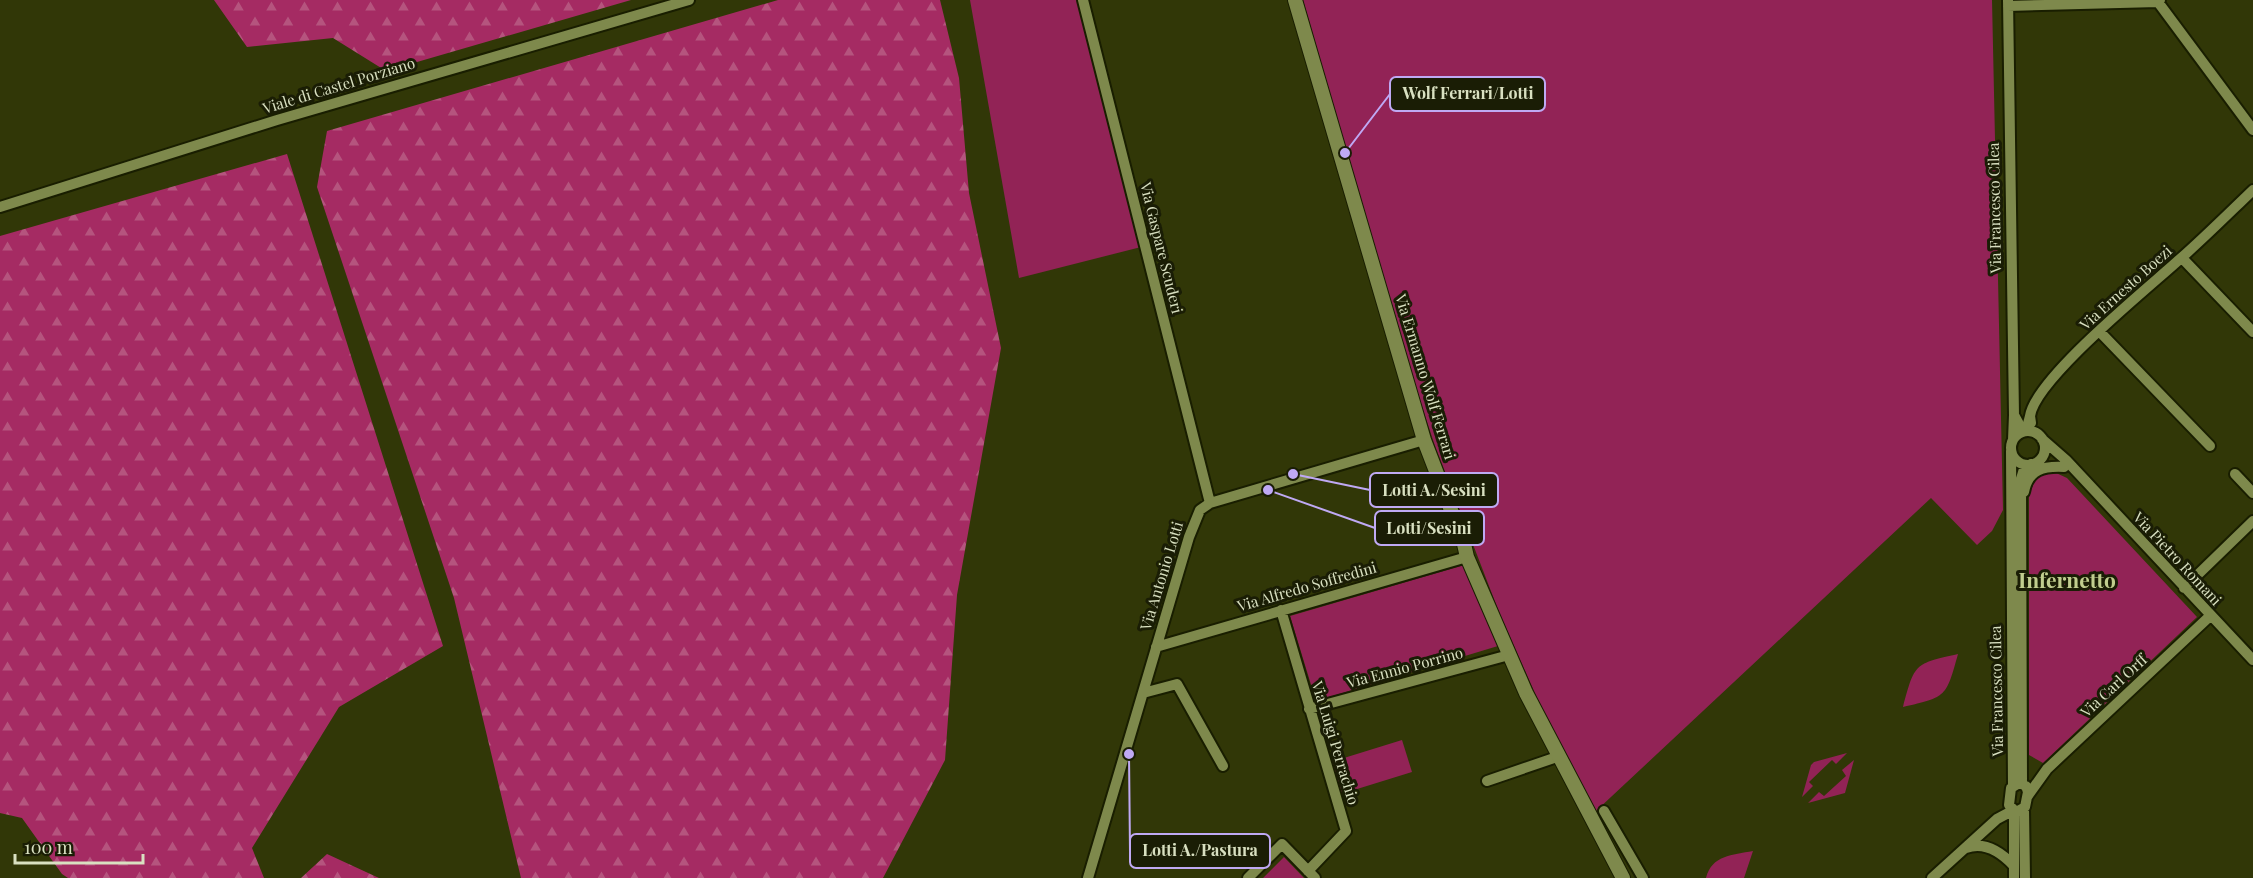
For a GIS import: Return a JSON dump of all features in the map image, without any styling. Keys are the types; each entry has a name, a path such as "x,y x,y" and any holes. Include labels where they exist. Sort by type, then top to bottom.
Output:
{"street":[{"name":"Viale di Castel Porziano","path":"0,207 288,116 689,0"},
{"name":"Via Gaspare Scuderi","path":"1083,0 1210,503"},
{"name":"Via Ermanno Wolf Ferrari","path":"1295,0 1424,440 1467,557 1509,655 1557,757 1623,878"},
{"path":"2008,3 2159,1 2253,130"},
{"name":"Via Francesco Cilea","path":"2008,3 2014,415 2012,446 2020,785"},
{"name":"Via Ernesto Boezi","path":"2026,431 2034,402 2044,387 2099,331 2182,258 2253,190"},
{"path":"2182,258 2253,332"},
{"path":"2099,331 2210,447"},
{"path":"2013,401 2034,402"},
{"path":"2014,415 2026,431 2040,436"},
{"path":"2026,431 2012,446 2021,463 2034,463 2045,449 2030,416"},
{"name":"Via Pietro Romani","path":"2040,436 2253,660"},
{"path":"1210,503 1424,440"},
{"name":"Via Francesco Cilea","path":"2014,878 2015,809 2024,753 2021,479 2025,469 2034,463"},
{"name":"Via Pietro Romani","path":"2034,463 2064,467 2080,477"},
{"name":"Via Francesco Cilea","path":"2022,502 2025,487 2038,469 2046,466 2064,467"},
{"path":"2235,474 2253,492"},
{"name":"Via Antonio Lotti","path":"1088,878 1189,537 1200,510 1210,503"},
{"path":"2184,588 2253,521"},
{"name":"Via Alfredo Soffredini","path":"1156,647 1467,557"},
{"name":"Via Luigi Perrachio","path":"1281,610 1346,831 1311,874"},
{"name":"Via Carl Orff","path":"2027,797 2047,770 2210,616"},
{"name":"Via Ennio Porrino","path":"1309,709 1509,655"},
{"path":"1143,693 1177,684 1223,766"},
{"path":"2024,753 2032,768 2047,770"},
{"path":"1487,781 1557,757"},
{"name":"Via Carl Orff","path":"2020,785 2039,779"},
{"name":"Via Francesco Cilea","path":"2015,809 2027,797 2028,790 2020,785"},
{"path":"1932,878 1997,819 2015,809"},
{"name":"Via Francesco Cilea","path":"2015,809 2025,878"},
{"path":"1604,811 1643,878"},
{"path":"1248,878 1282,844 1311,874"},
{"path":"1963,849 1979,845 1990,848 2004,856 2013,866"}],"shaded area":[{"path":"970,0 1083,0 1145,246 1019,278"},
{"path":"1303,0 1992,0 2003,510 1992,531 1977,545 1931,498 1596,811 1545,716 1499,612 1434,443 1407,361"},
{"path":"2054,472 2067,478 2197,617 2043,763 2029,755 2029,497 2032,486 2040,476"},
{"path":"1464,565 1498,646 1316,701 1290,616"},
{"path":"1958,654 1951,679 1942,693 1928,701 1903,707 1910,682 1919,668 1933,660"},
{"path":"1402,740 1412,772 1341,794 1331,762"},
{"path":"1847,753 1836,764 1832,760 1809,782 1813,786 1802,797 1811,765 1814,762"},
{"path":"1854,760 1845,793 1808,803 1819,792 1824,796 1846,776 1842,770"},
{"path":"1753,851 1744,878 1706,878 1709,870 1718,860 1730,855"},
{"path":"1284,857 1304,878 1263,878"}],"green space":[{"path":"214,0 631,0 386,71 333,38 247,47"},
{"path":"778,0 940,0 959,78 969,193 1001,348 957,595 945,760 883,878 521,878 454,598 317,187 327,131"},
{"path":"287,154 443,646 339,707 252,848 264,878 68,878 62,874 22,818 0,813 0,236"},
{"path":"327,854 379,878 301,878"}],"place":[{"name":"Wolf Ferrari/Lotti","path":"1345,153"},
{"name":"Lotti A./Sesini","path":"1293,474"},
{"name":"Lotti/Sesini","path":"1268,490"},
{"name":"Lotti A./Pastura","path":"1129,754"}],"district":[{"name":"Infernetto","path":"2067,581"}]}
